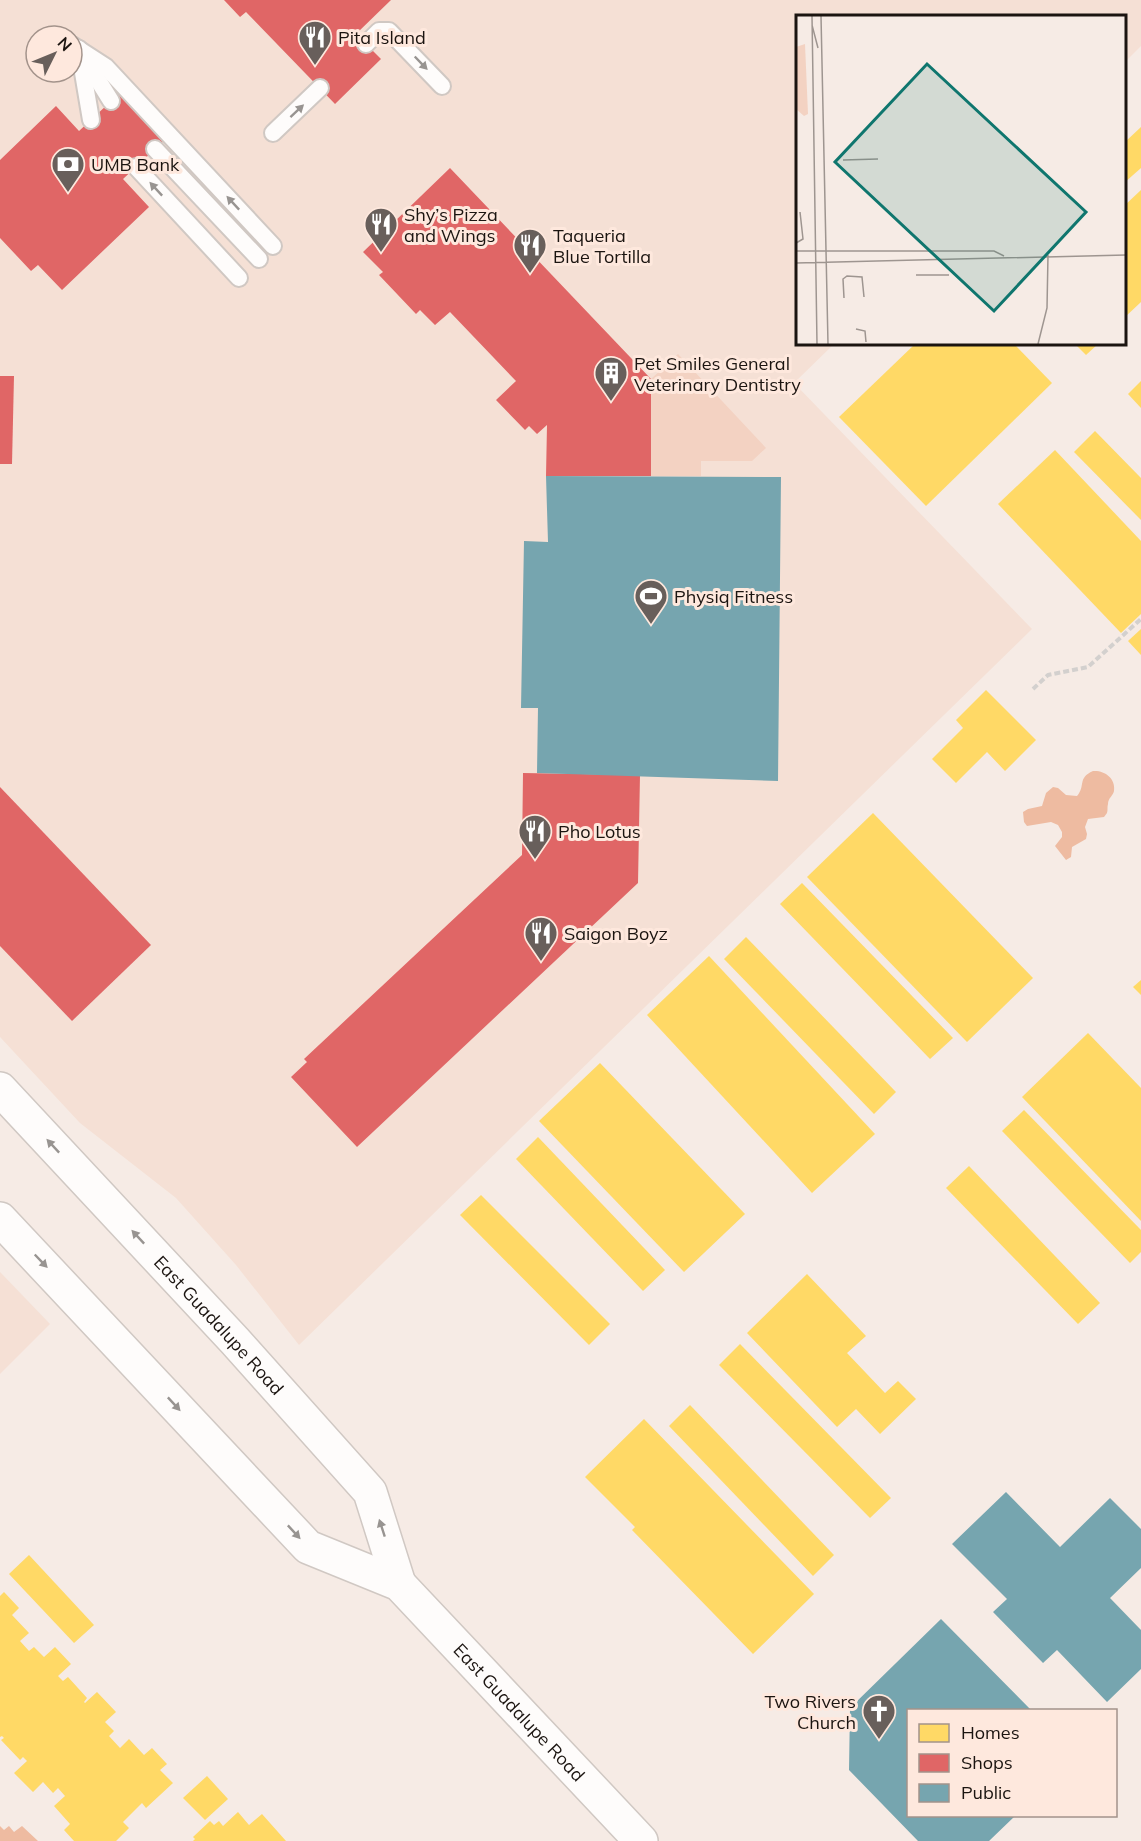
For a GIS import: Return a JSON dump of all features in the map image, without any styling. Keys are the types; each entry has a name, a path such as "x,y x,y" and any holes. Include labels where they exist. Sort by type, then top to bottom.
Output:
{"main road":[{"name":"East Guadalupe Road","path":"0,1089 235,1341 370,1492 399,1584"},
{"name":"East Guadalupe Road","path":"0,1219 308,1547 399,1584 641,1841"}],"lane":[{"path":"366,44 379,31 389,31 442,86"},
{"path":"84,53 106,67 273,246"},
{"path":"84,60 111,101"},
{"path":"83,84 91,120"},
{"path":"273,133 320,88"},
{"path":"155,149 259,259"},
{"path":"136,167 239,278"}],"path":[{"path":"1033,689 1048,675 1088,667 1141,619"}],"shaded area":[{"path":"0,0 1141,0 1141,46 1126,61 1126,15 796,15 796,345 833,345 794,383 1032,629 299,1345 236,1265 176,1198 80,1123 0,1037"},
{"path":"678,354 766,448 752,461 701,461 701,476 651,476 651,379"},
{"path":"1093,771 1108,776 1113,782 1114,791 1108,802 1107,813 1104,817 1088,819 1085,827 1086,839 1072,847 1071,857 1066,860 1055,846 1062,837 1058,825 1051,822 1027,826 1023,812 1042,806 1046,793 1053,787 1066,795 1077,796 1083,779"},
{"path":"0,1272 50,1324 0,1374"},
{"path":"0,1826 4,1830 9,1826 14,1832 22,1826 38,1841 0,1841"}],"building: Homes":[{"path":"1141,127 1141,168 1126,181 1126,141"},
{"path":"1141,190 1141,302 1126,316 1126,204"},
{"path":"914,345 1015,345 1052,383 926,506 839,417"},
{"path":"1076,345 1097,345 1086,355"},
{"path":"1141,381 1141,408 1128,394"},
{"path":"1095,431 1141,478 1141,520 1074,452"},
{"path":"1055,450 1141,541 1141,614 1121,633 998,504"},
{"path":"1141,629 1141,655 1128,641"},
{"path":"986,690 1036,740 1005,771 987,752 956,783 932,759 963,728 956,720"},
{"path":"873,813 1033,978 967,1042 807,877"},
{"path":"802,883 953,1038 930,1059 780,904"},
{"path":"746,937 896,1092 874,1114 724,959"},
{"path":"709,956 875,1134 812,1193 647,1015"},
{"path":"1141,980 1141,995 1133,987"},
{"path":"1088,1033 1141,1088 1141,1221 1022,1097"},
{"path":"600,1063 745,1214 684,1272 539,1121"},
{"path":"1024,1110 1141,1230 1141,1252 1130,1263 1002,1131"},
{"path":"538,1137 665,1270 643,1291 516,1159"},
{"path":"969,1166 1100,1303 1078,1324 946,1188"},
{"path":"481,1195 610,1324 589,1345 460,1215"},
{"path":"807,1274 866,1336 847,1353 885,1393 898,1381 916,1399 880,1434 856,1409 837,1427 747,1333"},
{"path":"740,1344 891,1498 870,1518 719,1365"},
{"path":"690,1405 834,1555 813,1576 669,1426"},
{"path":"644,1419 814,1594 753,1654 632,1530 635,1527 585,1477"},
{"path":"29,1555 94,1625 74,1643 9,1574"},
{"path":"4,1592 19,1608 12,1615 29,1633 20,1641 29,1651 34,1647 44,1657 55,1647 71,1664 58,1676 63,1681 68,1677 87,1698 85,1703 97,1692 116,1712 105,1722 114,1731 109,1736 120,1748 129,1739 144,1755 152,1748 167,1764 160,1770 173,1783 146,1808 142,1803 123,1822 129,1828 116,1841 74,1841 64,1830 70,1824 54,1806 65,1796 58,1788 53,1793 43,1782 33,1792 14,1773 27,1761 23,1757 20,1760 1,1740 4,1738 0,1737 0,1596"},
{"path":"207,1776 228,1799 205,1820 183,1798"},
{"path":"238,1812 249,1825 262,1814 286,1841 193,1841 195,1839 193,1837 210,1821 214,1825 219,1821 223,1826"}],"building: Shops":[{"path":"224,0 391,0 356,34 381,59 335,104 246,12 240,17"},
{"name":"UMB Bank","path":"122,91 167,138 123,179 149,207 62,290 38,265 31,271 0,238 0,160 56,106 79,131"},
{"path":"450,168 651,379 651,476 546,476 547,425 537,434 529,426 525,430 496,400 516,381 450,312 435,325 420,310 416,314 379,275 383,272 363,252"},
{"path":"0,376 14,376 12,464 0,464"},
{"path":"523,773 640,775 638,883 357,1147 291,1077 307,1062 304,1059 522,855"},
{"path":"0,787 151,945 72,1021 0,946"}],"building: Public":[{"name":"Physiq Fitness","path":"546,476 781,477 778,781 537,773 538,708 521,708 524,541 548,542"},
{"path":"1006,1492 1060,1547 1110,1498 1141,1529 1141,1568 1110,1598 1141,1630 1141,1669 1107,1702 1057,1650 1043,1663 993,1612 1007,1599 952,1544"},
{"name":"Two Rivers Church","path":"941,1619 1030,1709 907,1709 907,1817 1014,1817 989,1841 918,1841 849,1770 850,1708"}],"place":[{"name":"Pita Island","path":"315,66"},
{"name":"UMB Bank","path":"68,193"},
{"name":"Shy’s Pizza and Wings","path":"381,253"},
{"name":"Taqueria Blue Tortilla","path":"530,274"},
{"name":"Pet Smiles General Veterinary Dentistry","path":"611,402"},
{"name":"Physiq Fitness","path":"651,625"},
{"name":"Pho Lotus","path":"535,860"},
{"name":"Saigon Boyz","path":"541,962"},
{"name":"Two Rivers Church","path":"879,1740"}]}
